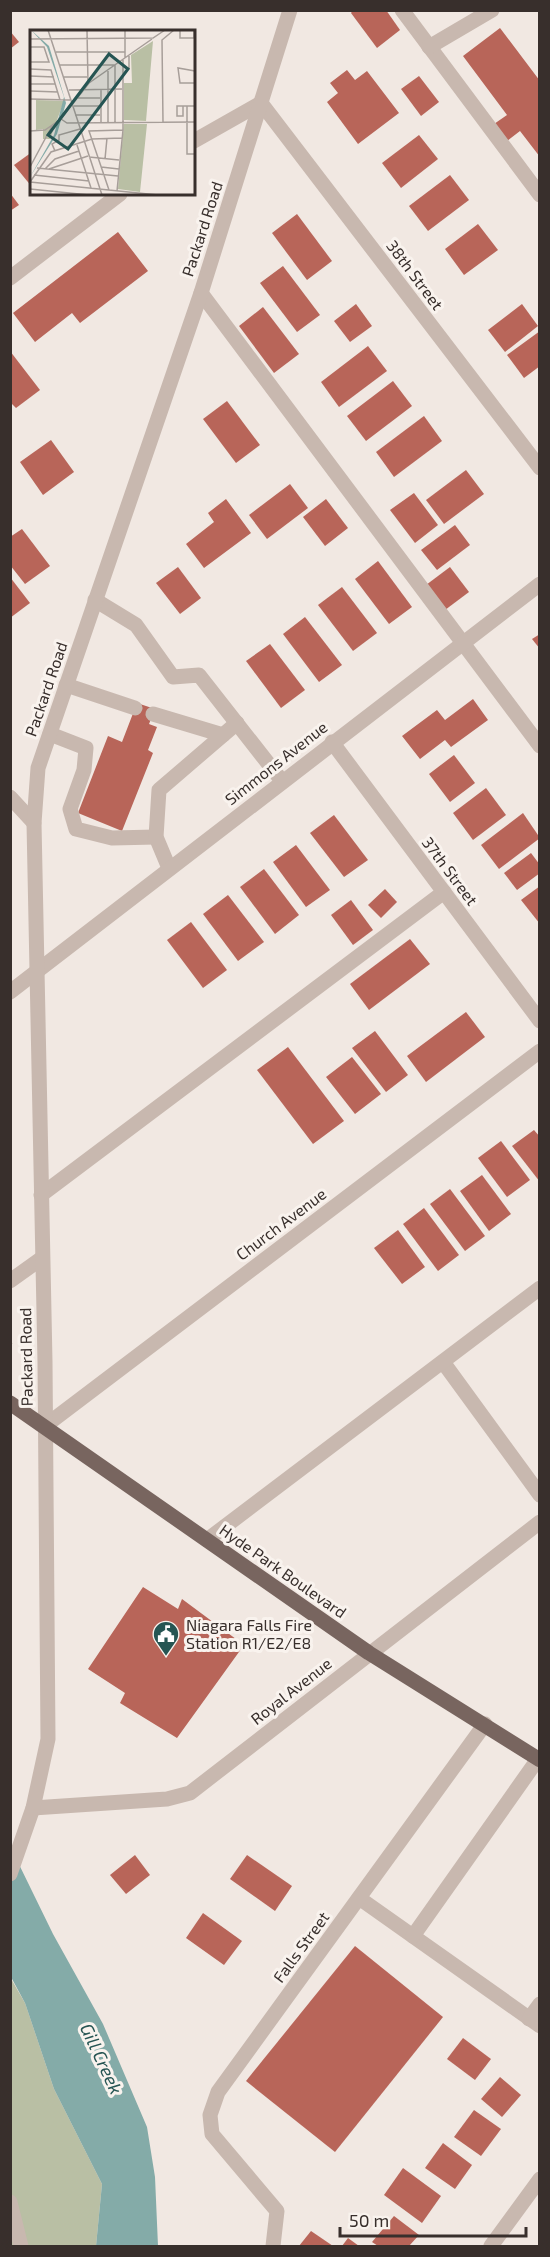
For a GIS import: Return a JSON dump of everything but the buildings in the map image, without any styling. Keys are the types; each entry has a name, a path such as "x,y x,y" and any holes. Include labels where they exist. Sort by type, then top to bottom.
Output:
{"main road":[{"name":"Hyde Park Boulevard","path":"10,1403 369,1653 539,1759"}],"street":[{"name":"Packard Road","path":"10,1874 33,1808 48,1739 34,824 38,768 201,292 290,10"},
{"path":"402,10 540,195"},
{"path":"429,47 492,10"},
{"path":"195,140 261,103"},
{"name":"38th Street","path":"261,103 540,468"},
{"path":"10,278 119,195"},
{"path":"201,292 540,746"},
{"name":"Simmons Avenue","path":"10,992 540,584"},
{"path":"96,600 136,625 173,677 199,675 282,781"},
{"path":"66,686 135,708"},
{"path":"153,714 223,735"},
{"path":"169,868 156,837 159,790 237,723"},
{"path":"50,734 87,748 84,770 70,809 76,829 112,838 156,837"},
{"name":"37th Street","path":"332,742 540,1021"},
{"path":"10,797 34,824"},
{"path":"41,1195 444,892"},
{"name":"Church Avenue","path":"45,1426 540,1051"},
{"path":"10,1281 42,1258"},
{"path":"207,1540 540,1288"},
{"path":"443,1362 540,1495"},
{"name":"Royal Avenue","path":"33,1808 167,1799 190,1793 540,1522"},
{"name":"Falls Street","path":"273,2247 277,2211 212,2134 210,2115 218,2092 485,1724"},
{"path":"413,1936 539,1759"},
{"path":"359,1898 534,2022 540,2004"},
{"path":"491,2247 540,2179"},
{"path":"10,2202 21,2247"}],"green space":[{"path":"10,1977 25,2003 54,2089 102,2184 96,2246 11,2246"}],"water":[{"name":"Gill Creek","path":"10,1846 53,1934 103,2024 147,2127 155,2177 158,2246 96,2246 102,2184 54,2089 25,2003 11,1977"}],"place":[{"name":"Niagara Falls Fire Station R1/E2/E8","path":"166,1657"}]}
